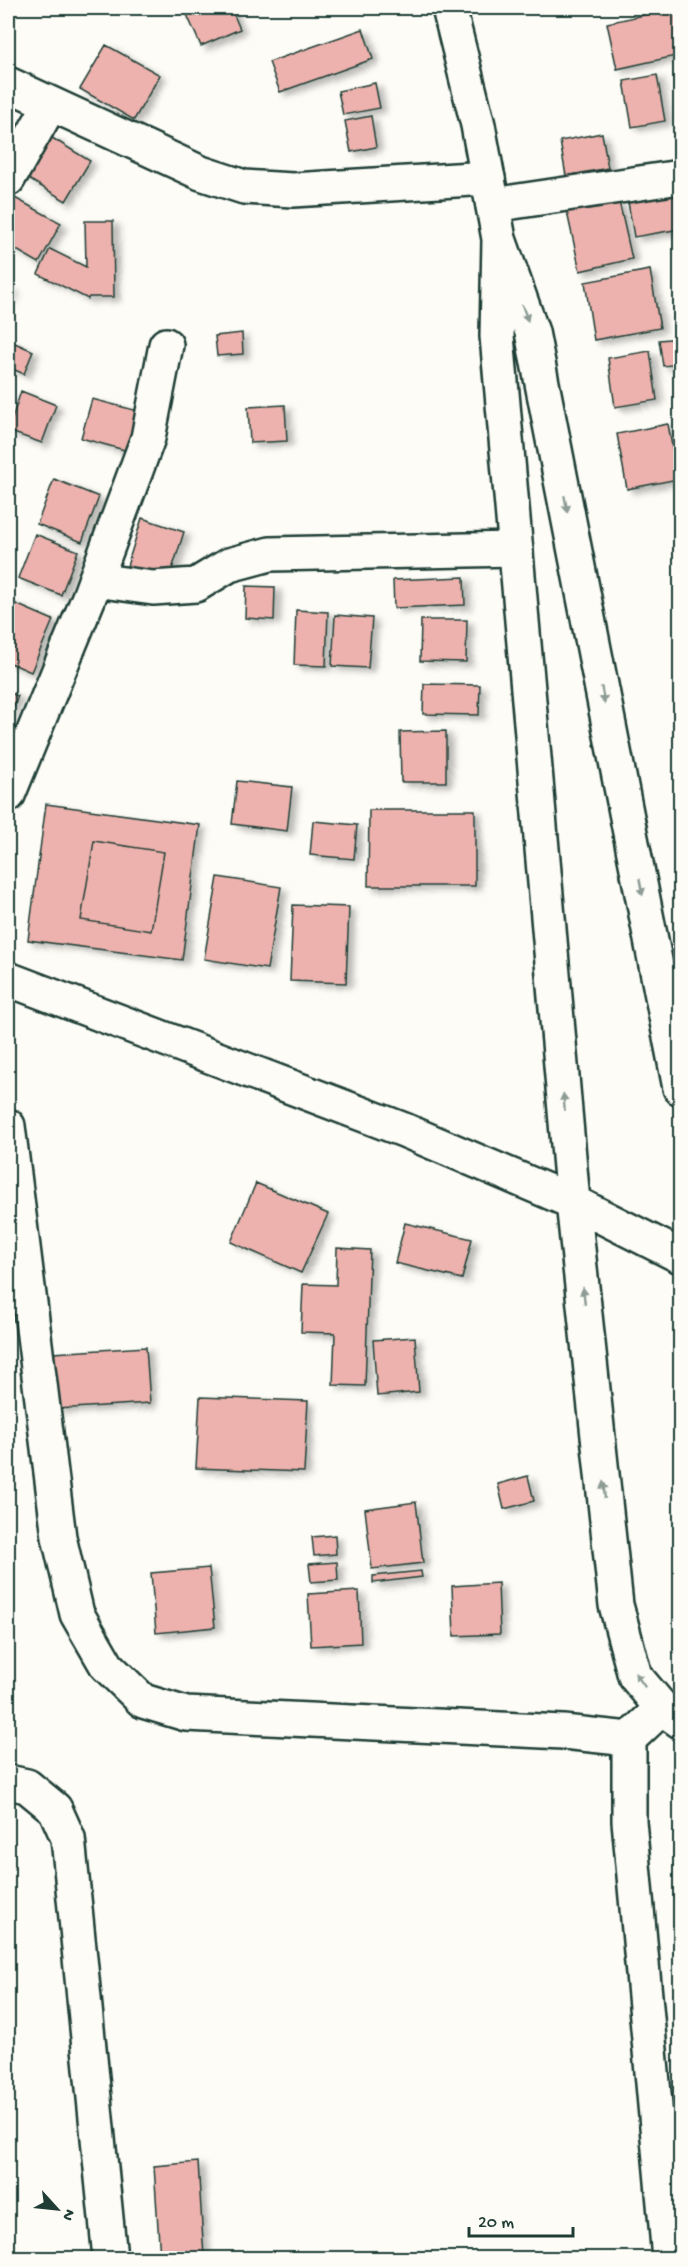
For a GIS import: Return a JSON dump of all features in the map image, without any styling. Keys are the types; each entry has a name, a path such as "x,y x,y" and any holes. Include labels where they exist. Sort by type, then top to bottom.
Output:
{"street":[{"path":"449,8 478,125 499,238 532,332 679,1073"},
{"path":"8,84 201,173 243,187 293,190 490,192 681,177"},
{"path":"8,179 50,105"},
{"path":"8,1126 59,1537 77,1614 107,1666 143,1701 186,1714 563,1732 629,1739 671,1714 635,1676 616,1605 573,1202 497,336 499,238"},
{"path":"8,795 95,580 148,438 166,345"},
{"path":"95,580 153,588 196,585 229,565 270,554 516,549"},
{"path":"8,979 404,1130 573,1202 681,1256"},
{"path":"629,1739 629,1821 669,2259"},
{"path":"8,1782 27,1786 55,1809 69,1838 110,2259"}],"building":[{"path":"184,8 231,8 240,29 201,46"},
{"path":"676,8 680,27 680,55 617,69 607,23"},
{"path":"363,29 373,59 280,92 269,62"},
{"path":"106,45 160,75 134,120 80,89"},
{"path":"657,75 665,121 632,127 624,81"},
{"path":"375,83 380,108 343,115 338,91"},
{"path":"371,116 376,147 351,152 345,121"},
{"path":"602,133 608,168 566,176 560,141"},
{"path":"49,136 90,161 66,201 25,177"},
{"path":"679,192 680,229 634,237 628,202"},
{"path":"13,197 61,223 39,263 8,245 8,206"},
{"path":"619,201 632,259 580,271 567,212"},
{"path":"85,221 113,221 114,297 89,297 88,299 38,274 50,249 86,267"},
{"path":"650,270 660,328 594,340 585,282"},
{"path":"8,287 13,289 8,301"},
{"path":"242,333 243,354 217,356 215,336"},
{"path":"680,338 680,364 663,366 659,340"},
{"path":"8,340 33,351 24,374 8,367"},
{"path":"650,351 657,400 615,407 608,358"},
{"path":"21,391 56,405 42,443 8,431"},
{"path":"92,399 138,411 128,451 81,438"},
{"path":"285,405 287,441 250,443 248,407"},
{"path":"668,424 678,479 627,489 617,434"},
{"path":"54,479 99,497 82,542 37,524"},
{"path":"142,518 184,532 169,579 127,566"},
{"path":"35,534 78,551 61,595 18,578"},
{"path":"464,577 465,605 394,608 393,580"},
{"path":"246,586 275,587 274,620 245,618"},
{"path":"9,601 53,620 31,672 8,662"},
{"path":"296,610 328,612 326,666 294,665"},
{"path":"335,615 372,618 368,668 332,666"},
{"path":"421,620 467,620 466,662 420,661"},
{"path":"424,684 480,685 479,715 423,714"},
{"path":"8,692 18,696 8,722"},
{"path":"446,731 446,782 401,782 400,732"},
{"path":"237,781 292,787 287,831 232,824"},
{"path":"46,804 200,825 182,960 28,940","holes":["94,841 164,852 151,931 81,920"]},
{"path":"369,810 475,810 475,886 368,886"},
{"path":"313,821 357,825 354,859 310,855"},
{"path":"94,841 164,852 151,931 81,920"},
{"path":"218,877 281,887 267,969 204,959"},
{"path":"293,905 349,907 346,983 290,981"},
{"path":"256,1183 328,1214 301,1273 231,1242"},
{"path":"405,1223 472,1239 462,1279 395,1263"},
{"path":"337,1248 370,1250 365,1386 333,1385 335,1333 301,1332 303,1284 336,1285"},
{"path":"415,1337 419,1392 377,1396 373,1340"},
{"path":"146,1347 150,1403 57,1409 53,1353"},
{"path":"200,1397 308,1401 304,1472 196,1468"},
{"path":"528,1476 534,1501 504,1509 498,1484"},
{"path":"416,1502 423,1563 372,1569 365,1509"},
{"path":"335,1535 336,1554 314,1556 312,1537"},
{"path":"337,1562 338,1580 311,1582 309,1564"},
{"path":"209,1568 215,1627 156,1633 151,1573"},
{"path":"421,1571 422,1577 373,1583 373,1576"},
{"path":"498,1583 500,1634 454,1636 452,1586"},
{"path":"359,1591 361,1643 311,1646 308,1594"},
{"path":"198,2162 204,2257 160,2258 154,2166"}]}
